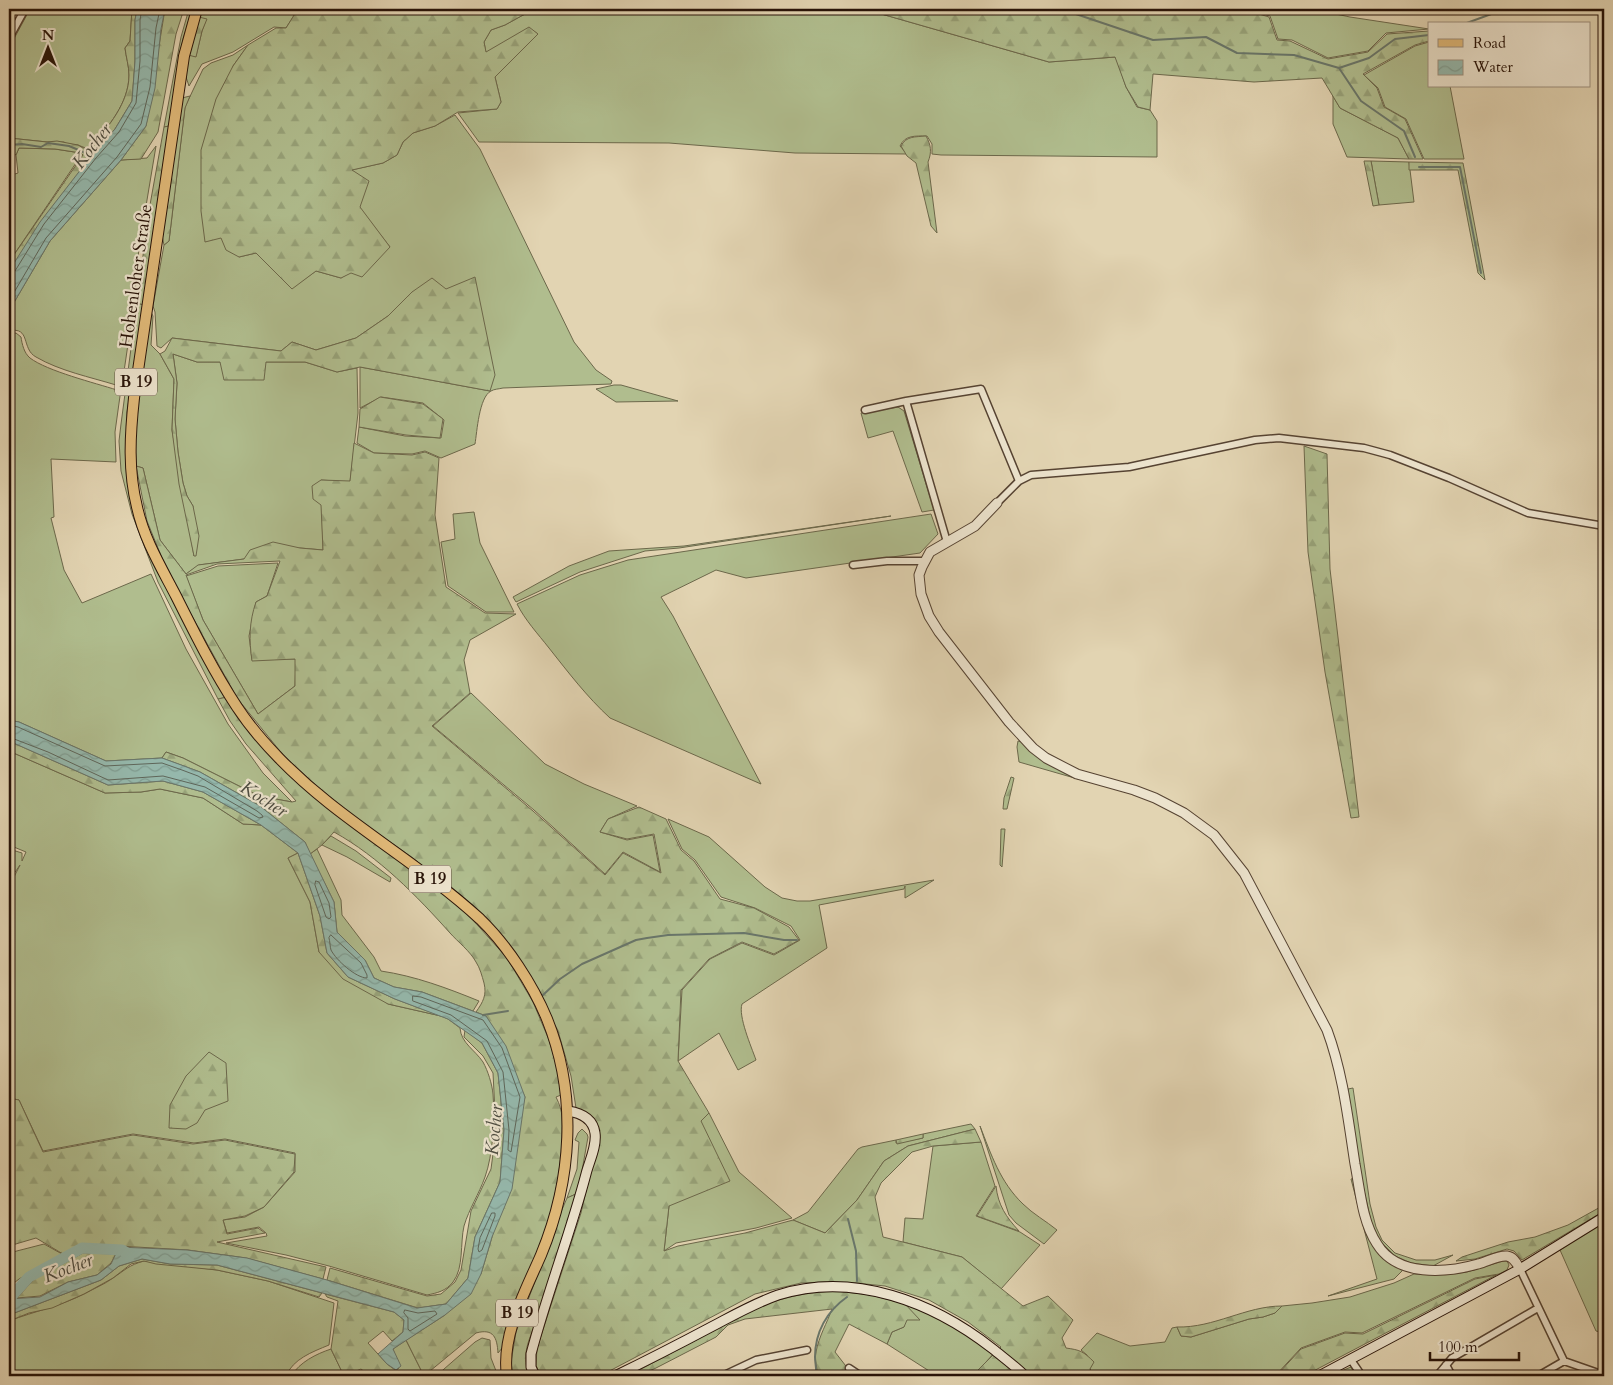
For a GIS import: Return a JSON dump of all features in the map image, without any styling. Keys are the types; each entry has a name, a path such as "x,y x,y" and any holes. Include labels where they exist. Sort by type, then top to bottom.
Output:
{"main road":[{"name":"Hohenloher Straße","path":"197,9 184,56 130,435 130,472 137,507 147,538 207,657 238,709 268,747 326,800 449,894 481,921 494,936 527,981 546,1019 561,1064 568,1111"},
{"name":"B 19","path":"507,1376 507,1349 511,1330 547,1240 557,1203 564,1167 568,1111"}],"street":[{"path":"9,38 25,9"},
{"path":"865,410 981,388 1019,481"},
{"path":"906,401 947,542"},
{"path":"1604,526 1528,512 1390,455 1364,448 1279,438 1255,440 1129,467 1031,475 1019,481 975,526 930,552 919,575 919,585 929,616 938,632 1009,722 1033,748 1046,758 1078,774 1134,790 1155,798 1184,813 1214,835 1244,873 1328,1030 1336,1052 1343,1087 1362,1204 1371,1233 1382,1251 1402,1265 1419,1269 1461,1268 1505,1256 1513,1258 1564,1361 1604,1375"},
{"path":"853,565 887,561 925,561"},
{"path":"535,1376 531,1354 579,1199 596,1137 589,1119 583,1115 568,1111"},
{"path":"1319,1376 1520,1269 1604,1217"},
{"path":"616,1376 762,1301 809,1288 838,1287 883,1293 918,1304 960,1325 1025,1376"},
{"path":"1437,1376 1452,1358 1463,1350 1538,1308"},
{"path":"722,1376 756,1360 806,1350"},
{"path":"1351,1360 1362,1376"},
{"path":"1538,1376 1564,1361"},
{"path":"1446,1365 1452,1376"},
{"path":"849,1368 861,1376"}],"green space":[{"path":"30,9 132,9 130,41 125,48 129,75 125,95 110,123 88,149 64,142 9,138 9,48"},
{"path":"132,9 137,9 132,101 115,129 92,155 9,271 9,262 83,155 81,153 55,149 19,148 16,155 9,150 9,138 47,142 57,141 78,145 83,148 91,147 116,114 128,85 129,68 125,48 130,41"},
{"path":"165,9 184,9 176,34 158,132 141,159 121,160 146,126"},
{"path":"189,9 192,9 183,39 169,126 164,127 181,37"},
{"path":"202,9 298,9 286,28 274,27 233,52 202,64 189,86 185,74 188,55 196,56 206,20 199,17"},
{"path":"298,9 534,9 505,25 491,30 484,42 486,52 529,27 538,34 495,77 501,102 497,109 458,112 435,126 413,133 403,142 397,155 383,163 352,170 369,181 360,207 390,247 362,277 351,273 341,278 316,271 292,289 256,253 239,257 226,250 221,238 205,242 201,211 201,150 216,99 233,66 248,45 276,28 286,28"},
{"path":"534,9 864,9 1049,62 1116,57 1126,87 1137,107 1150,110 1157,121 1157,157 941,155 932,154 932,144 927,136 911,137 902,142 900,146 907,154 795,153 669,143 479,142 458,113 497,109 501,102 495,77 538,34 529,28 486,53 484,42 491,30 505,25"},
{"path":"864,9 1249,9 1249,11 1269,17 1277,40 1290,41 1328,59 1368,52 1387,34 1428,31 1428,41 1415,45 1363,74 1377,88 1384,107 1405,119 1423,159 1409,159 1398,138 1340,108 1322,78 1254,82 1153,74 1150,110 1138,107 1126,87 1115,57 1049,62"},
{"path":"1249,9 1312,9 1428,29 1386,33 1368,51 1328,58 1292,40 1278,39 1270,16 1249,11"},
{"path":"199,17 207,19 196,57 188,55"},
{"path":"1428,42 1428,88 1450,88 1464,159 1424,159 1406,119 1385,107 1378,88 1364,75 1415,46"},
{"path":"248,45 233,66 222,238 239,257 256,253 292,288 316,271 341,278 390,247 359,207 351,170 383,163 397,155 403,142 413,133 435,126 455,115 480,149 574,342 596,370 612,381 611,384 503,388 494,390 487,395 481,407 475,444 441,458 425,451 412,454 374,453 357,443 359,427 405,436 441,438 444,420 423,403 381,397 360,408 360,367 490,391 446,290 412,292 388,316 356,338 316,350 292,342 281,351 172,338 161,348 157,346 153,306 164,245 169,241 185,107 203,69 211,63 233,55"},
{"path":"190,96 185,108 169,241 164,245 162,235 182,98"},
{"path":"1333,96 1340,108 1398,138 1409,159 1347,157 1333,124"},
{"path":"169,126 144,305 137,303 148,216 164,127"},
{"path":"926,136 930,149 928,162 937,233 931,226 916,163 907,156 901,146 905,140"},
{"path":"156,146 139,248 133,310 122,385 75,373 45,362 31,353 20,332 16,330 9,331 9,311 50,241 121,160 147,158"},
{"path":"19,148 55,149 81,153 83,155 9,262 9,176 18,173 16,155"},
{"path":"1364,161 1371,161 1379,205 1373,206"},
{"path":"1371,161 1409,162 1414,202 1379,205"},
{"path":"1409,162 1463,163 1485,280 1478,273 1458,170 1409,170"},
{"path":"475,277 495,375 490,391 360,367 337,372 305,362 266,362 264,380 224,380 220,362 197,362 173,354 177,383 175,419 178,452 183,483 187,496 193,506 199,536 196,556 194,556 179,484 172,430 174,379 160,354 165,351 172,338 281,351 292,342 316,350 356,338 388,316 412,292 432,278 446,289"},
{"path":"137,303 144,305 127,412 126,452 133,502 227,697 218,699 158,582 132,514 121,471 119,441"},
{"path":"151,312 153,316 151,345 160,354 174,379 172,430 194,556 193,506 187,496 183,483 178,452 175,419 177,383 173,354 197,362 305,362 337,372 357,368 358,413 350,482 321,480 323,550 300,548 244,559 199,565 186,574 160,540 143,468 136,466 135,431 138,400"},
{"path":"16,333 21,337 26,354 38,363 59,372 117,390 120,396 115,432 116,462 51,459 54,517 51,518 64,570 82,603 151,574 186,649 228,724 263,773 292,802 259,796 183,758 166,752 162,758 106,761 19,722 9,720 9,341 12,334"},
{"path":"621,385 678,401 616,402 596,389"},
{"path":"380,397 423,404 443,419 440,438 406,435 359,427 360,409"},
{"path":"898,407 904,411 934,510 922,512 893,431 868,438 861,413"},
{"path":"354,443 374,453 412,455 425,452 439,458 435,515 446,587 485,613 516,614 470,640 464,660 470,693 432,726 533,811 605,875 623,853 661,873 654,834 627,839 600,832 608,819 639,807 666,819 681,850 694,861 720,899 754,908 789,927 799,940 774,954 742,942 709,959 681,990 678,1061 709,1113 701,1121 730,1181 669,1206 664,1251 678,1246 745,1233 793,1220 825,1233 857,1200 884,1161 908,1146 975,1129 981,1142 933,1146 912,1152 881,1183 875,1197 883,1237 962,1257 1023,1306 1048,1296 1073,1320 1062,1338 1066,1348 1075,1349 1090,1358 1094,1362 1090,1369 1096,1376 982,1376 977,1371 1001,1347 968,1322 929,1300 885,1286 824,1282 801,1283 755,1294 600,1376 542,1376 536,1366 537,1348 581,1213 600,1130 587,1113 576,1108 571,1076 558,1031 526,970 469,904 413,858 356,818 319,788 284,756 237,698 162,558 147,521 136,466 143,468 160,540 186,574 198,565 244,559 250,550 273,542 300,548 323,550 321,505 313,499 312,486 321,480 350,481","holes":["280,561 267,596 256,602 252,617 250,638 252,661 295,659 295,686 258,714 203,620 186,575 217,564"]},
{"path":"1304,446 1327,454 1330,569 1359,817 1351,818 1325,672 1308,552"},
{"path":"474,512 480,543 514,612 486,612 448,586 441,542 455,539 453,514"},
{"path":"931,514 938,534 920,553 746,578 716,570 661,597 673,616 761,784 610,718 593,702 528,621 517,604 580,575 628,560"},
{"path":"891,516 679,548 645,551 580,572 516,602 513,597 569,566 609,551 684,546"},
{"path":"278,563 267,596 256,602 249,636 252,660 296,659 295,686 258,714 203,620 186,576 218,566"},
{"path":"471,693 545,764 584,784 637,806 608,819 600,832 627,840 653,835 660,872 623,852 605,874 534,810 433,726"},
{"path":"227,697 256,737 423,878 457,904 472,919 507,958 533,1002 549,1040 557,1067 561,1095 556,1097 562,1117 560,1165 549,1219 541,1245 503,1347 498,1353 497,1343 491,1333 476,1333 424,1376 406,1340 445,1315 481,1274 492,1237 525,1097 486,1016 476,1012 485,995 480,969 467,950 411,891 382,865 351,842 334,832 310,854 305,842 260,806 200,772 162,758 166,752 183,758 259,796 292,802 296,801 246,744 230,721 218,699"},
{"path":"9,741 108,785 163,781 203,792 261,825 243,824 203,798 160,789 141,792 105,793 9,751"},
{"path":"1018,741 1023,742 1075,775 1078,779 1019,762"},
{"path":"9,751 105,793 141,792 160,789 203,798 243,824 261,825 298,853 288,858 310,902 319,952 388,1004 441,1016 460,1028 463,1038 483,1062 488,1073 492,1086 494,1114 492,1147 488,1168 464,1226 459,1270 453,1282 447,1288 427,1295 329,1266 226,1243 267,1236 259,1227 227,1233 223,1220 245,1217 264,1207 295,1172 295,1153 225,1139 194,1143 133,1134 43,1151 19,1100 9,1098 9,887 20,865 9,881 9,849 22,853 22,861 26,852 9,845"},
{"path":"1011,777 1014,778 1007,809 1003,809 1004,798"},
{"path":"668,819 709,837 765,887 782,898 810,901 934,880 905,898 905,886 904,889 819,905 827,948 742,1004 743,1023 756,1060 738,1070 719,1033 678,1061 682,990 710,959 742,943 774,955 800,940 791,926 755,908 721,897 695,860 682,849"},
{"path":"1001,829 1005,829 1002,867 1000,865"},
{"path":"331,836 356,851 391,878 390,882 322,845"},
{"path":"317,849 341,900 342,915 374,957 381,971 431,983 479,1001 473,1011 422,992 394,987 374,978 365,960 337,932 334,902 310,854"},
{"path":"298,853 320,916 327,953 348,977 395,999 441,1016 388,1004 343,979 319,952 310,902 288,858"},
{"path":"465,1030 482,1043 498,1073 504,1130 500,1182 475,1237 468,1278 446,1304 418,1308 327,1280 330,1268 427,1296 441,1294 455,1282 461,1270 471,1211 491,1169 496,1131 493,1073 483,1056 464,1037"},
{"path":"209,1052 226,1063 228,1101 205,1110 197,1123 186,1129 169,1128 170,1105 186,1076"},
{"path":"1353,1088 1370,1204 1376,1227 1382,1240 1395,1253 1416,1260 1435,1260 1453,1255 1433,1266 1411,1263 1395,1256 1379,1240 1372,1226 1362,1181 1348,1089"},
{"path":"9,1098 19,1100 43,1152 133,1135 193,1144 225,1140 295,1154 294,1172 264,1207 245,1216 223,1220 227,1234 258,1228 265,1233 217,1242 326,1267 323,1279 246,1258 188,1250 84,1244 63,1254 36,1238 9,1246"},
{"path":"709,1113 739,1172 792,1218 756,1228 676,1243 664,1251 669,1206 701,1121"},
{"path":"971,1124 975,1129 908,1146 884,1161 857,1200 825,1233 793,1220 808,1212 858,1149 896,1140 896,1143 923,1138 923,1134"},
{"path":"980,1126 997,1167 1008,1186 1027,1208 1057,1230 1044,1244 1016,1223 1009,1215"},
{"path":"582,1129 588,1137 578,1193 567,1198 577,1169 579,1142 575,1140"},
{"path":"923,1134 923,1138 897,1144 896,1140"},
{"path":"981,1142 995,1186 976,1216 1020,1232 1040,1245 1001,1289 962,1257 903,1242 905,1218 923,1219 933,1146"},
{"path":"1355,1178 1369,1233 1403,1267 1402,1271 1394,1279 1328,1296 1377,1279 1351,1179"},
{"path":"996,1186 1003,1210 1019,1231 977,1216"},
{"path":"578,1193 528,1344 526,1362 529,1376 513,1376 511,1362 516,1332 567,1198"},
{"path":"1604,1205 1604,1211 1522,1260 1514,1251 1507,1249 1475,1259 1456,1261 1462,1257 1508,1242 1535,1237 1568,1225"},
{"path":"1604,1221 1604,1333 1596,1331 1560,1250"},
{"path":"44,1244 62,1254 19,1279 9,1287 9,1253"},
{"path":"83,1253 116,1254 111,1263 97,1275 68,1282 40,1296 17,1298 37,1276"},
{"path":"142,1259 170,1264 217,1265 322,1293 319,1297 268,1281 217,1270 156,1264 144,1261 131,1264 113,1278 84,1294 52,1308 29,1313 9,1321 9,1315 101,1280 119,1266"},
{"path":"144,1261 217,1270 268,1281 334,1303 329,1345 310,1353 298,1361 286,1376 9,1376 9,1321 77,1298 107,1282 131,1266"},
{"path":"1507,1261 1509,1265 1507,1270 1499,1274 1475,1278 1362,1333 1345,1332 1301,1348 1275,1376 1096,1376 1090,1369 1087,1355 1081,1350 1097,1333 1130,1346 1165,1342 1172,1328 1177,1327 1181,1336 1191,1337 1275,1313 1282,1306 1350,1297 1394,1283 1414,1274 1467,1272"},
{"path":"1496,1275 1304,1376 1276,1376 1301,1349 1345,1333 1363,1334 1475,1279"},
{"path":"836,1291 871,1295 905,1304 920,1320 907,1320 904,1327 892,1332 887,1344 849,1324 835,1352 849,1370 845,1376 817,1376 815,1358 817,1346 832,1309 745,1319 728,1325 716,1337 656,1368 638,1376 628,1376 758,1307 796,1296"},
{"path":"325,1294 394,1312 404,1320 403,1332 392,1341 383,1331 368,1343 387,1364 395,1370 399,1368 389,1374 380,1376 371,1375 361,1369 344,1376 331,1349 338,1301 327,1297"},
{"path":"905,1304 929,1313 952,1325 994,1353 978,1371 982,1376 937,1376 887,1344 892,1332 904,1327"},
{"path":"1282,1306 1275,1313 1191,1337 1181,1336 1177,1327 1204,1324 1256,1309"},
{"path":"482,1338 490,1340 491,1358 498,1376 436,1376 475,1342"},
{"path":"406,1340 424,1376 385,1376 399,1368 393,1349"},
{"path":"331,1349 344,1376 291,1376 309,1359"},
{"path":"1351,1367 1356,1376 1339,1376 1334,1374"}],"water":[{"path":"137,9 165,9 155,88 146,126 121,160 50,241 9,311 9,271 40,222 92,155 115,129 132,101"},
{"path":"9,720 19,722 106,761 162,758 200,772 260,806 305,842 334,902 337,932 365,960 374,978 394,987 422,992 486,1016 506,1046 525,1097 512,1189 492,1237 481,1274 471,1294 445,1315 393,1349 401,1366 396,1370 378,1354 403,1332 404,1320 394,1312 217,1265 170,1264 142,1259 119,1266 101,1280 9,1315 9,1299 40,1297 68,1282 97,1275 111,1264 119,1247 187,1250 247,1258 417,1308 446,1304 468,1278 475,1237 500,1182 504,1130 498,1073 482,1043 448,1019 395,999 348,977 327,953 320,916 298,853 261,825 203,792 163,781 108,785 9,741"}],"waterway":[{"path":"1061,9 1153,40 1206,37 1237,53 1294,55 1339,68 1369,58 1395,39 1428,35"},
{"path":"1469,22 1505,9"},
{"path":"1339,68 1361,101 1404,131 1415,157"},
{"name":"Kocher","path":"9,145 22,144 41,147 48,143 69,146 93,156"},
{"path":"1419,167 1460,167 1481,273"},
{"path":"543,995 560,979 582,964 636,940 668,935 744,933 784,940 797,940"},
{"path":"483,1015 508,1011"},
{"path":"848,1219 856,1251 857,1281"},
{"name":"Kocher","path":"9,1299 29,1277 82,1248 122,1250 130,1255"},
{"path":"816,1376 815,1357 820,1331 828,1316 847,1297"}]}
